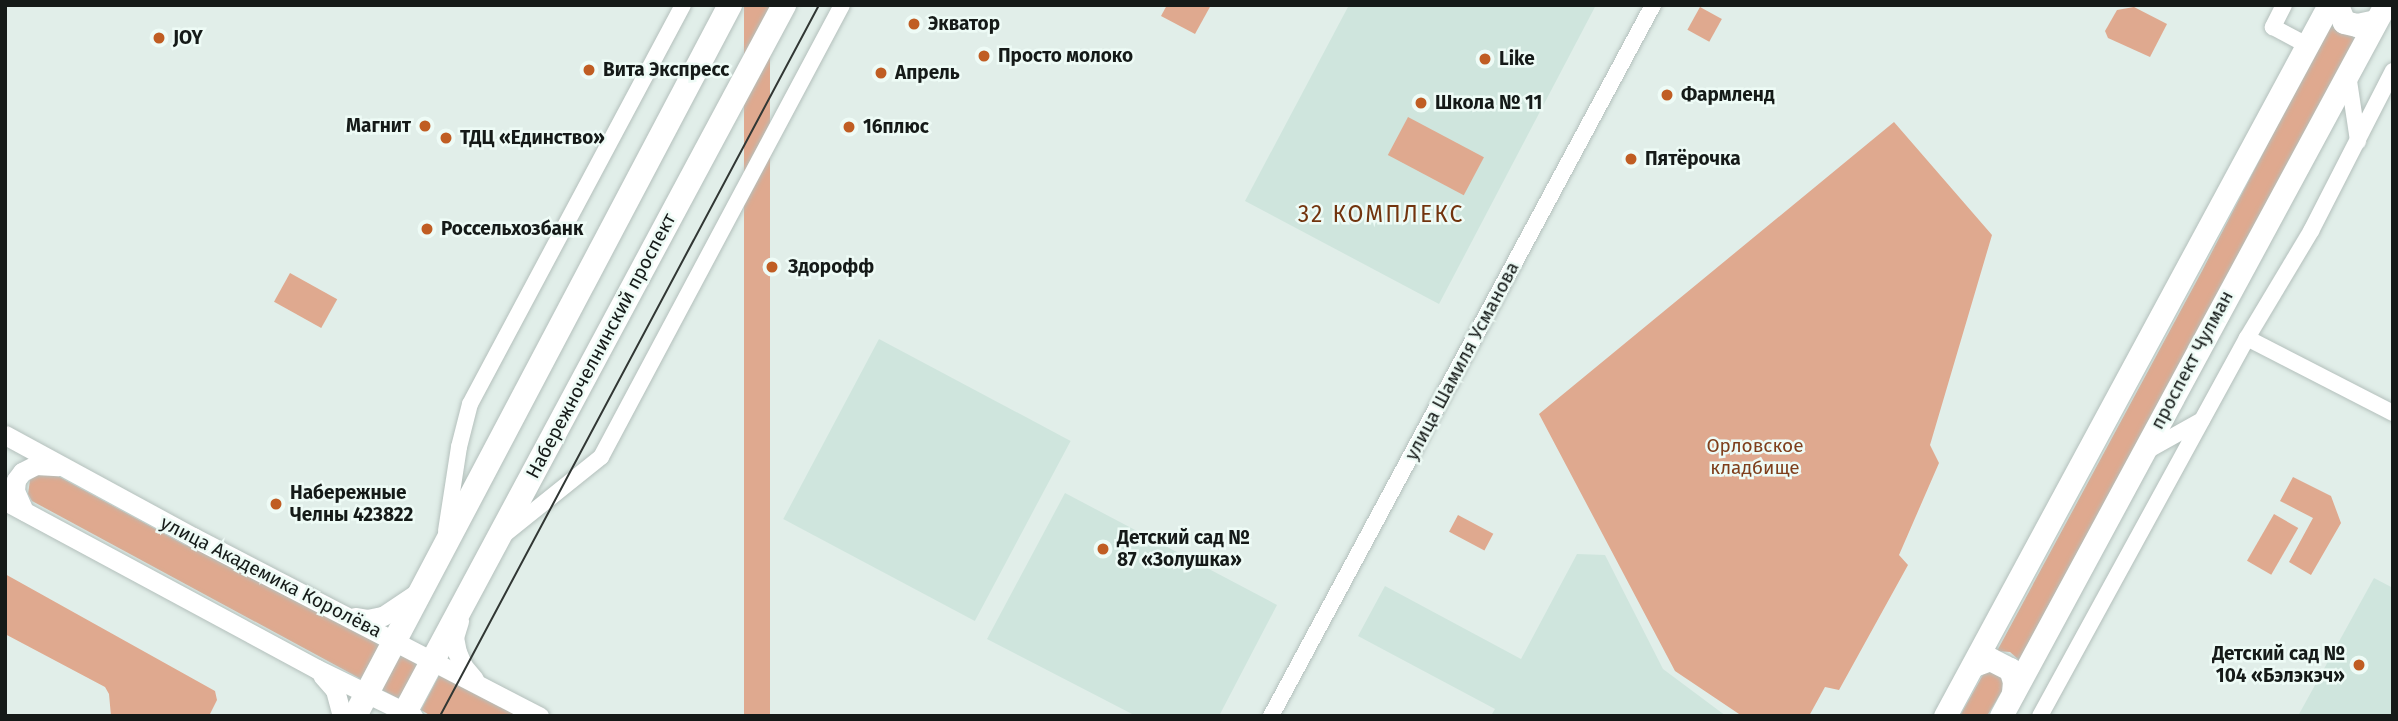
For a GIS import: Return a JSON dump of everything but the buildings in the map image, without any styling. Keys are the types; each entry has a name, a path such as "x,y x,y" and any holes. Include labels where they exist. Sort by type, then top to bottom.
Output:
{"main road":[{"path":"355,716 730,5"},
{"name":"Набережночелнинский проспект","path":"407,714 495,542 784,5"},
{"path":"1945,716 1975,665 2329,5"},
{"path":"2337,5 2344,22 2357,25 2381,13"},
{"name":"проспект Чулман","path":"2000,716 2381,13"},
{"path":"1975,665 1990,659 2010,669 2014,681 2013,693"}],"street":[{"path":"444,543 459,447 470,404 683,5"},
{"path":"495,542 601,457 842,5"},
{"name":"улица Шамиля Усманова","path":"1271,716 1653,5"},
{"path":"2284,5 2273,27 2308,45"},
{"path":"2040,716 2247,338 2311,231 2393,71"},
{"path":"2347,72 2358,141"},
{"path":"2247,338 2393,413"},
{"path":"2143,453 2203,420"},
{"name":"улица Академика Королёва","path":"5,435 539,716"},
{"path":"24,511 15,492 16,480 22,472 36,465 63,466"},
{"path":"5,501 317,669 407,714"},
{"path":"346,615 367,619 383,616 398,609 422,589"},
{"path":"462,610 454,637 457,652 463,666 480,685"},
{"path":"317,669 335,690 342,716"}],"shaded area":[{"name":"Школа № 11","path":"1349,5 1596,5 1439,304 1245,201"},
{"path":"879,339 1071,441 975,621 783,519"},
{"name":"Детский сад № 87 «Золушка»","path":"1065,493 1277,605 1219,716 1136,716 987,639"},
{"path":"1577,554 1605,555 1663,669 1726,716 1495,716 1492,714 1495,709 1358,636 1385,586 1521,659"},
{"name":"Детский сад № 104 «Бэлэкэч»","path":"2374,578 2393,588 2393,716 2298,716"}],"green space":[{"path":"744,5 770,5 770,716 744,716"},
{"path":"1167,5 1211,5 1195,34 1161,16"},
{"path":"1700,7 1722,19 1709,42 1687,30"},
{"path":"2134,7 2167,24 2150,57 2108,38 2105,31 2117,10"},
{"path":"2332,20 2360,32 2019,660 2010,652 1997,651 2202,271"},
{"path":"1408,117 1484,157 1464,195 1388,155"},
{"name":"Орловское кладбище","path":"1894,122 1992,235 1930,445 1939,463 1899,555 1908,565 1839,690 1825,687 1809,716 1742,716 1675,671 1539,414"},
{"path":"290,273 337,299 321,328 274,302"},
{"path":"54,474 183,544 245,570 381,642 361,679 32,501 28,494 30,480 37,475"},
{"path":"2293,477 2331,496 2341,523 2311,575 2289,562 2313,518 2280,501"},
{"path":"2274,514 2298,528 2271,575 2247,561"},
{"path":"1458,515 1493,534 1484,551 1449,532"},
{"path":"5,574 215,691 217,700 209,716 111,716 109,694 105,687 5,634"},
{"path":"400,653 419,663 399,699 381,689"},
{"path":"1993,668 2007,683 1987,716 1960,716 1984,673"},
{"path":"440,674 519,716 431,716 421,710"}],"tram line":[{"path":"440,716 819,5"}],"place":[{"name":"Экватор","path":"914,24"},
{"name":"JOY","path":"159,38"},
{"name":"Просто молоко","path":"984,56"},
{"name":"Like","path":"1485,59"},
{"name":"Вита Экспресс","path":"589,70"},
{"name":"Апрель","path":"881,73"},
{"name":"Фармленд","path":"1667,95"},
{"name":"Школа № 11","path":"1421,103"},
{"name":"Магнит","path":"425,126"},
{"name":"16плюс","path":"849,127"},
{"name":"ТДЦ «Единство»","path":"446,138"},
{"name":"Пятёрочка","path":"1631,159"},
{"name":"Россельхозбанк","path":"427,229"},
{"name":"Здорофф","path":"772,267"},
{"name":"Набережные Челны 423822","path":"276,504"},
{"name":"Детский сад № 87 «Золушка»","path":"1103,549"},
{"name":"Детский сад № 104 «Бэлэкэч»","path":"2359,665"}],"district":[{"name":"32 КОМПЛЕКС","path":"1381,214"}]}
